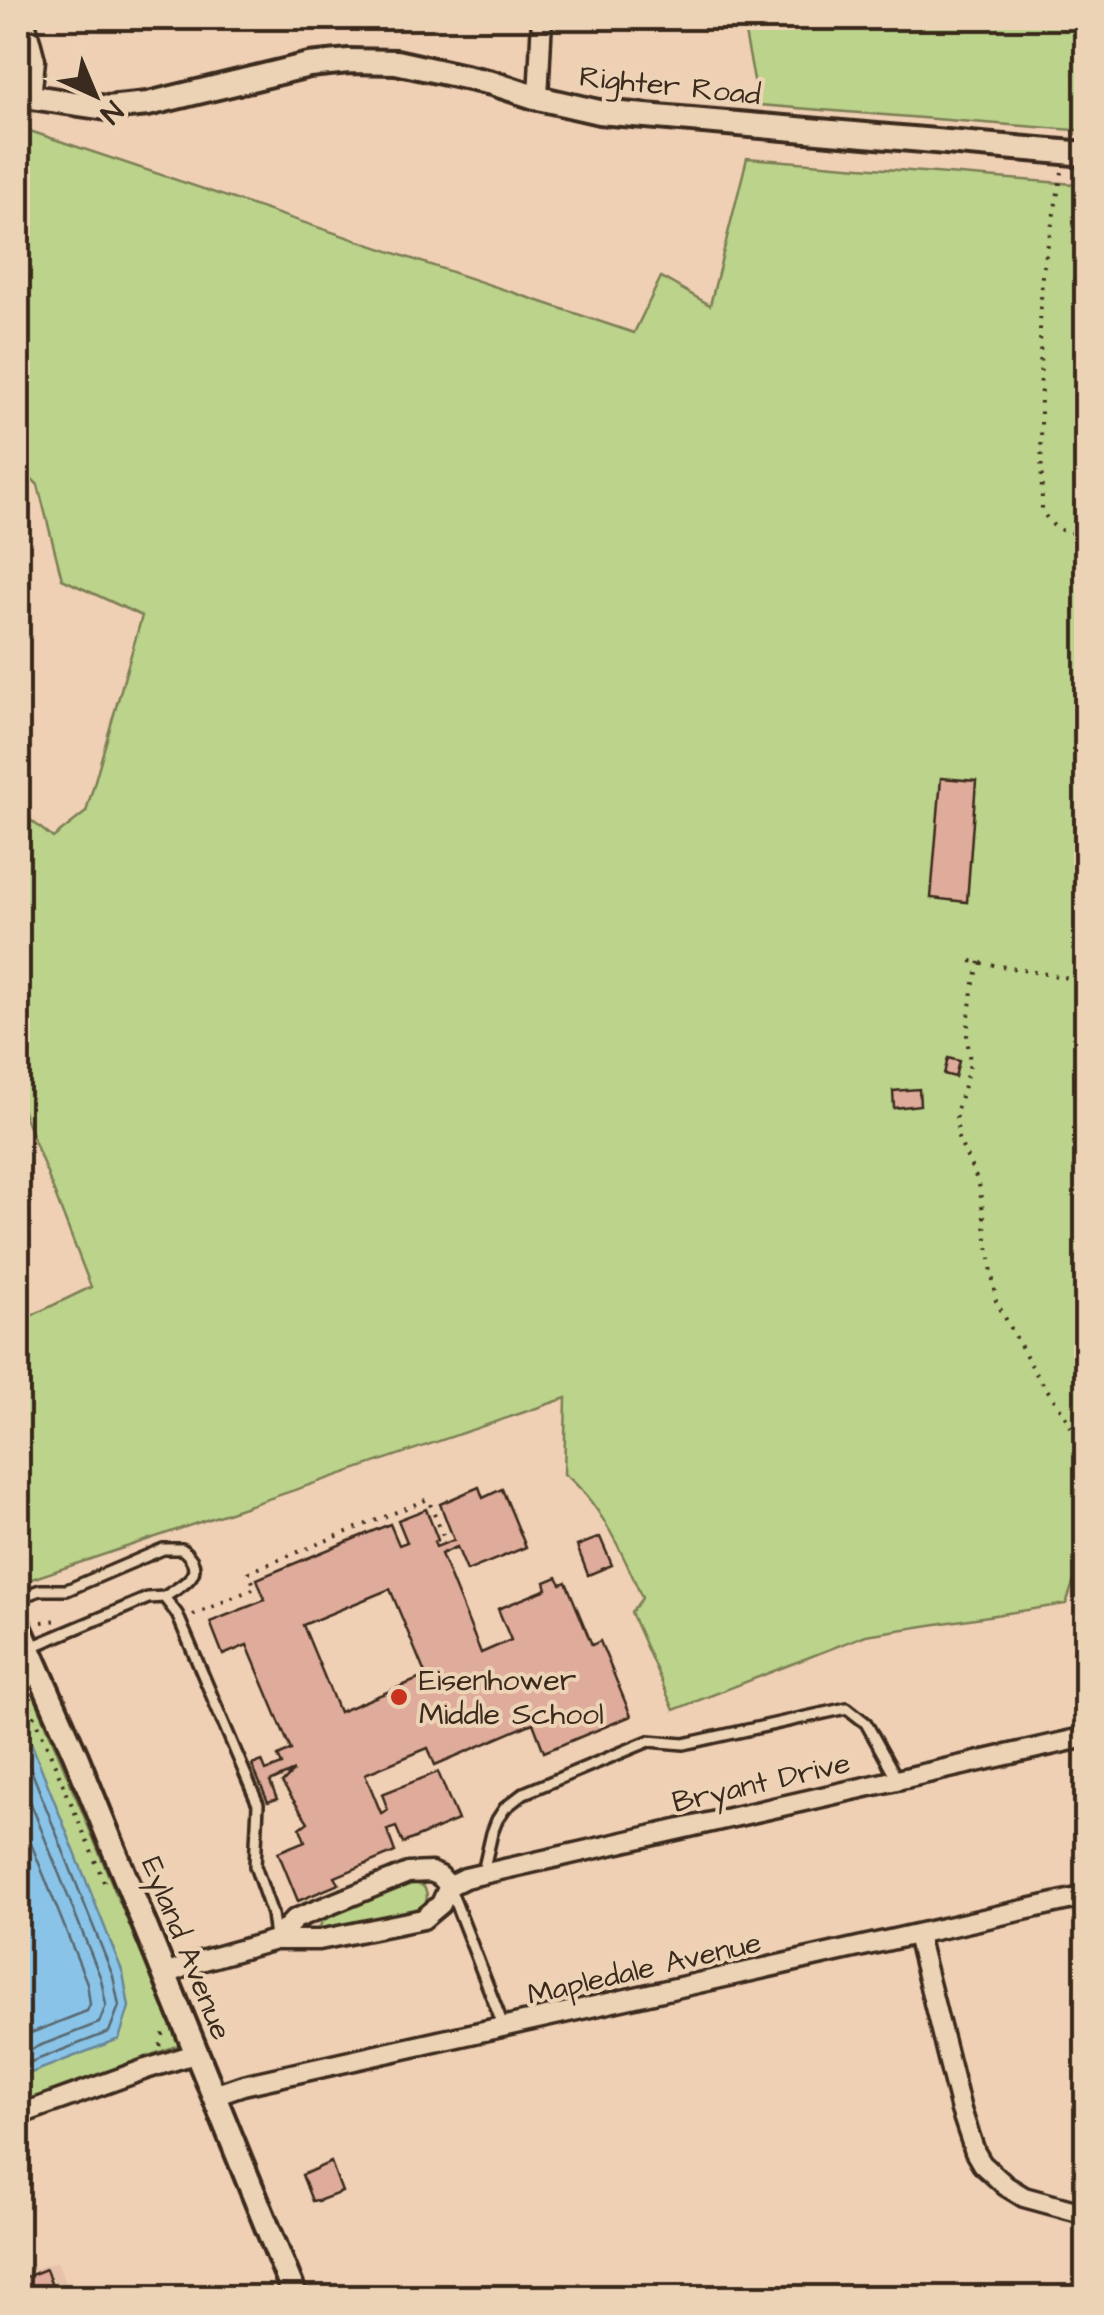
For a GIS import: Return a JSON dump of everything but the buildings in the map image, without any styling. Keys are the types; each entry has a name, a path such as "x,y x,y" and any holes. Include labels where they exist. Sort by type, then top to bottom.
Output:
{"street":[{"path":"24,18 35,60 24,96"},
{"path":"538,98 542,18"},
{"name":"Righter Road","path":"24,96 106,108 148,104 308,64 396,62 599,112 1076,154"},
{"name":"Eyland Avenue","path":"18,1624 76,1756 296,2298"},
{"name":"Bryant Drive","path":"166,1975 190,1964 275,1940 318,1940 423,1918 441,1904 450,1886 465,1878 1086,1736"},
{"name":"Bryant Drive","path":"275,1940 295,1919 408,1873 431,1872 450,1886"},
{"name":"Mapledale Avenue","path":"214,2095 1086,1896"},
{"path":"917,1936 960,2110 975,2152 992,2174 1014,2192 1086,2214"},
{"path":"18,2115 198,2053"}],"lane":[{"path":"18,1598 40,1590 66,1590 163,1550 182,1549 193,1562 194,1574 187,1583 164,1597 148,1598 28,1649"},
{"path":"164,1597 177,1614 258,1804 255,1866 272,1914 275,1940"},
{"path":"482,1875 492,1833 501,1814 517,1797 649,1741 684,1744 847,1708 866,1724 897,1780"},
{"path":"450,1886 504,2028"}],"path":[{"path":"1076,154 1042,276 1042,510 1051,526 1086,534"},
{"path":"972,961 1086,981"},
{"path":"980,962 972,990 967,1036 970,1064 956,1114 958,1138 979,1184 996,1301 1086,1453"},
{"path":"194,1614 255,1588 248,1572 428,1499 446,1543"},
{"path":"18,1676 110,1896"},
{"path":"156,2053 166,2026"}],"shaded area":[{"path":"57,2261 71,2297 18,2298 18,2275"}],"green space":[{"path":"742,18 1086,18 1086,131 759,105"},
{"path":"18,127 634,333 661,277 710,305 747,158 1086,185 1086,1546 1066,1604 866,1635 674,1710 631,1613 642,1598 628,1566 588,1498 564,1474 566,1398 26,1581 18,1561 18,1322 91,1287 18,1103 18,810 53,838 86,812 142,616 62,579 38,485 18,465"},
{"path":"18,1657 179,2045 18,2103"},
{"path":"410,1883 422,1885 426,1891 422,1908 326,1930 320,1926 323,1920"}],"water":[{"path":"18,1710 123,1973 129,2007 119,2039 18,2078"}],"place":[{"name":"Eisenhower Middle School","path":"399,1697"}]}
